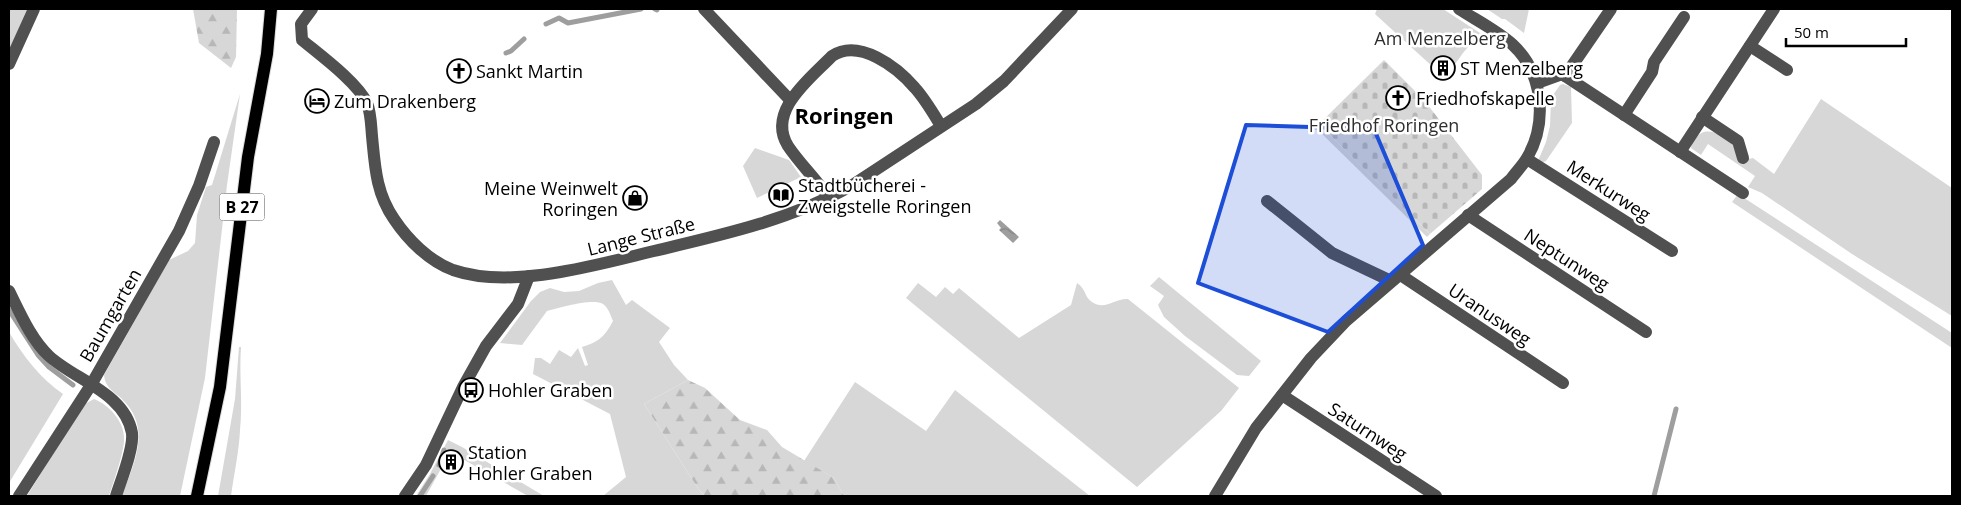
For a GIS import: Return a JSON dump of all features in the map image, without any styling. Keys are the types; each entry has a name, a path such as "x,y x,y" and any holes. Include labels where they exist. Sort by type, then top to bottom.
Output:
{"main road":[{"name":"B 27","path":"197,496 220,387 248,157 267,54 272,9"}],"street":[{"path":"9,64 34,9"},
{"name":"Lange Straße","path":"312,9 301,24 302,40 346,78 365,100 371,121 375,172 380,192 394,220 428,256 452,269 480,276 529,276 587,268 773,220 829,198 851,186 976,104 1004,81 1072,9"},
{"path":"704,9 790,100"},
{"path":"1216,496 1256,428 1311,358 1346,321 1511,179 1527,159 1539,125 1540,106 1537,83 1524,59 1512,44 1459,9"},
{"path":"1566,76 1611,9"},
{"path":"1680,152 1774,9"},
{"path":"1624,115 1652,72 1654,62 1684,17"},
{"path":"1750,46 1787,70"},
{"path":"829,198 788,146 783,120 790,100 832,56 844,50 858,50 886,64 906,79 922,96 941,126"},
{"path":"1537,83 1562,74 1566,76 1743,193"},
{"path":"1702,117 1738,141 1743,158"},
{"name":"Baumgarten","path":"19,496 91,385 179,231 199,186 214,142"},
{"name":"Merkurweg","path":"1527,159 1672,252"},
{"name":"Uranusweg","path":"1267,201 1332,254 1395,278 1563,383"},
{"name":"Neptunweg","path":"1468,215 1646,332"},
{"path":"406,496 426,465 463,387 486,346 518,304 529,276"},
{"path":"9,291 40,347 64,368 91,385 121,410 130,426 132,435 116,496"},
{"name":"Saturnweg","path":"1282,395 1436,496"}],"highlighted area":[{"path":"1246,125 1374,129 1423,245 1328,332 1198,283"}],"green space":[{"path":"9,9 31,9 9,56"},
{"path":"193,9 237,9 236,57 231,68 199,43"},
{"name":"Am Menzelberg","path":"1377,9 1443,9 1480,33 1445,78 1375,14"},
{"path":"1487,9 1529,9 1524,33 1505,19"},
{"name":"Friedhof Roringen","path":"1384,60 1424,100 1482,175 1482,189 1430,234 1319,124"},
{"path":"1563,84 1571,87 1572,123 1546,161 1541,163 1538,161 1550,126 1551,98 1560,85"},
{"path":"240,94 227,185 205,378 180,496 122,496 135,458 139,433 131,409 108,386 104,375 169,260 188,251 195,243 197,215 206,187 212,185"},
{"path":"1821,99 1952,188 1952,316 1852,254 1762,193 1748,187 1755,176 1708,144 1701,155 1691,148 1693,141 1700,134 1709,131 1713,132 1733,145 1739,161 1753,158 1774,174"},
{"path":"1319,124 1430,234 1427,237 1316,128"},
{"path":"755,148 789,160 801,177 757,198 743,166"},
{"path":"1738,194 1952,333 1952,348 1732,202"},
{"path":"1159,277 1261,361 1249,376 1237,375 1185,336 1164,317 1158,305 1164,296 1150,286"},
{"path":"612,280 626,305 632,300 670,328 659,342 674,365 688,380 644,404 699,490 705,496 603,496 626,477 610,414 533,374 535,358 541,358 550,364 559,350 571,357 578,348 585,366 588,365 582,347 601,338 613,321 605,305 591,302 547,311 522,345 500,343 531,301 540,292 550,288 564,292 579,291 598,283"},
{"path":"918,283 936,297 945,287 953,294 959,288 1019,338 1071,305 1077,283 1089,300 1097,304 1106,305 1128,299 1239,388 1221,411 1137,487 906,298"},
{"path":"9,332 33,366 63,394 9,483"},
{"path":"239,347 241,347 241,410 238,455 231,496 218,496 235,399"},
{"path":"688,380 705,388 740,420 767,430 782,447 834,478 844,496 705,496 699,490 644,404"},
{"path":"855,382 926,431 955,390 1090,496 844,496 834,478 804,461"},
{"path":"94,399 105,405 115,414 124,438 123,450 109,496 27,496 83,405"},
{"path":"448,440 544,496 528,496 459,457 451,470 443,465 426,496 416,496"}],"water":[{"path":"1000,220 1019,237 1013,243 999,230 1001,228 997,223"}],"waterway":[{"path":"546,24 559,18 568,23 641,9"},
{"path":"506,53 524,39"},
{"path":"9,310 38,355 49,367 73,385"},
{"path":"1654,496 1676,409"},
{"path":"439,465 444,450"},
{"path":"420,496 433,476"}],"place":[{"name":"ST Menzelberg","path":"1443,68"},
{"name":"Sankt Martin","path":"459,71"},
{"name":"Friedhofskapelle","path":"1398,98"},
{"name":"Zum Drakenberg","path":"317,101"},
{"name":"Stadtbücherei - Zweigstelle Roringen","path":"781,195"},
{"name":"Meine Weinwelt Roringen","path":"635,198"},
{"name":"Hohler Graben","path":"471,390"},
{"name":"Station Hohler Graben","path":"451,462"}],"district":[{"name":"Roringen","path":"844,115"}]}
